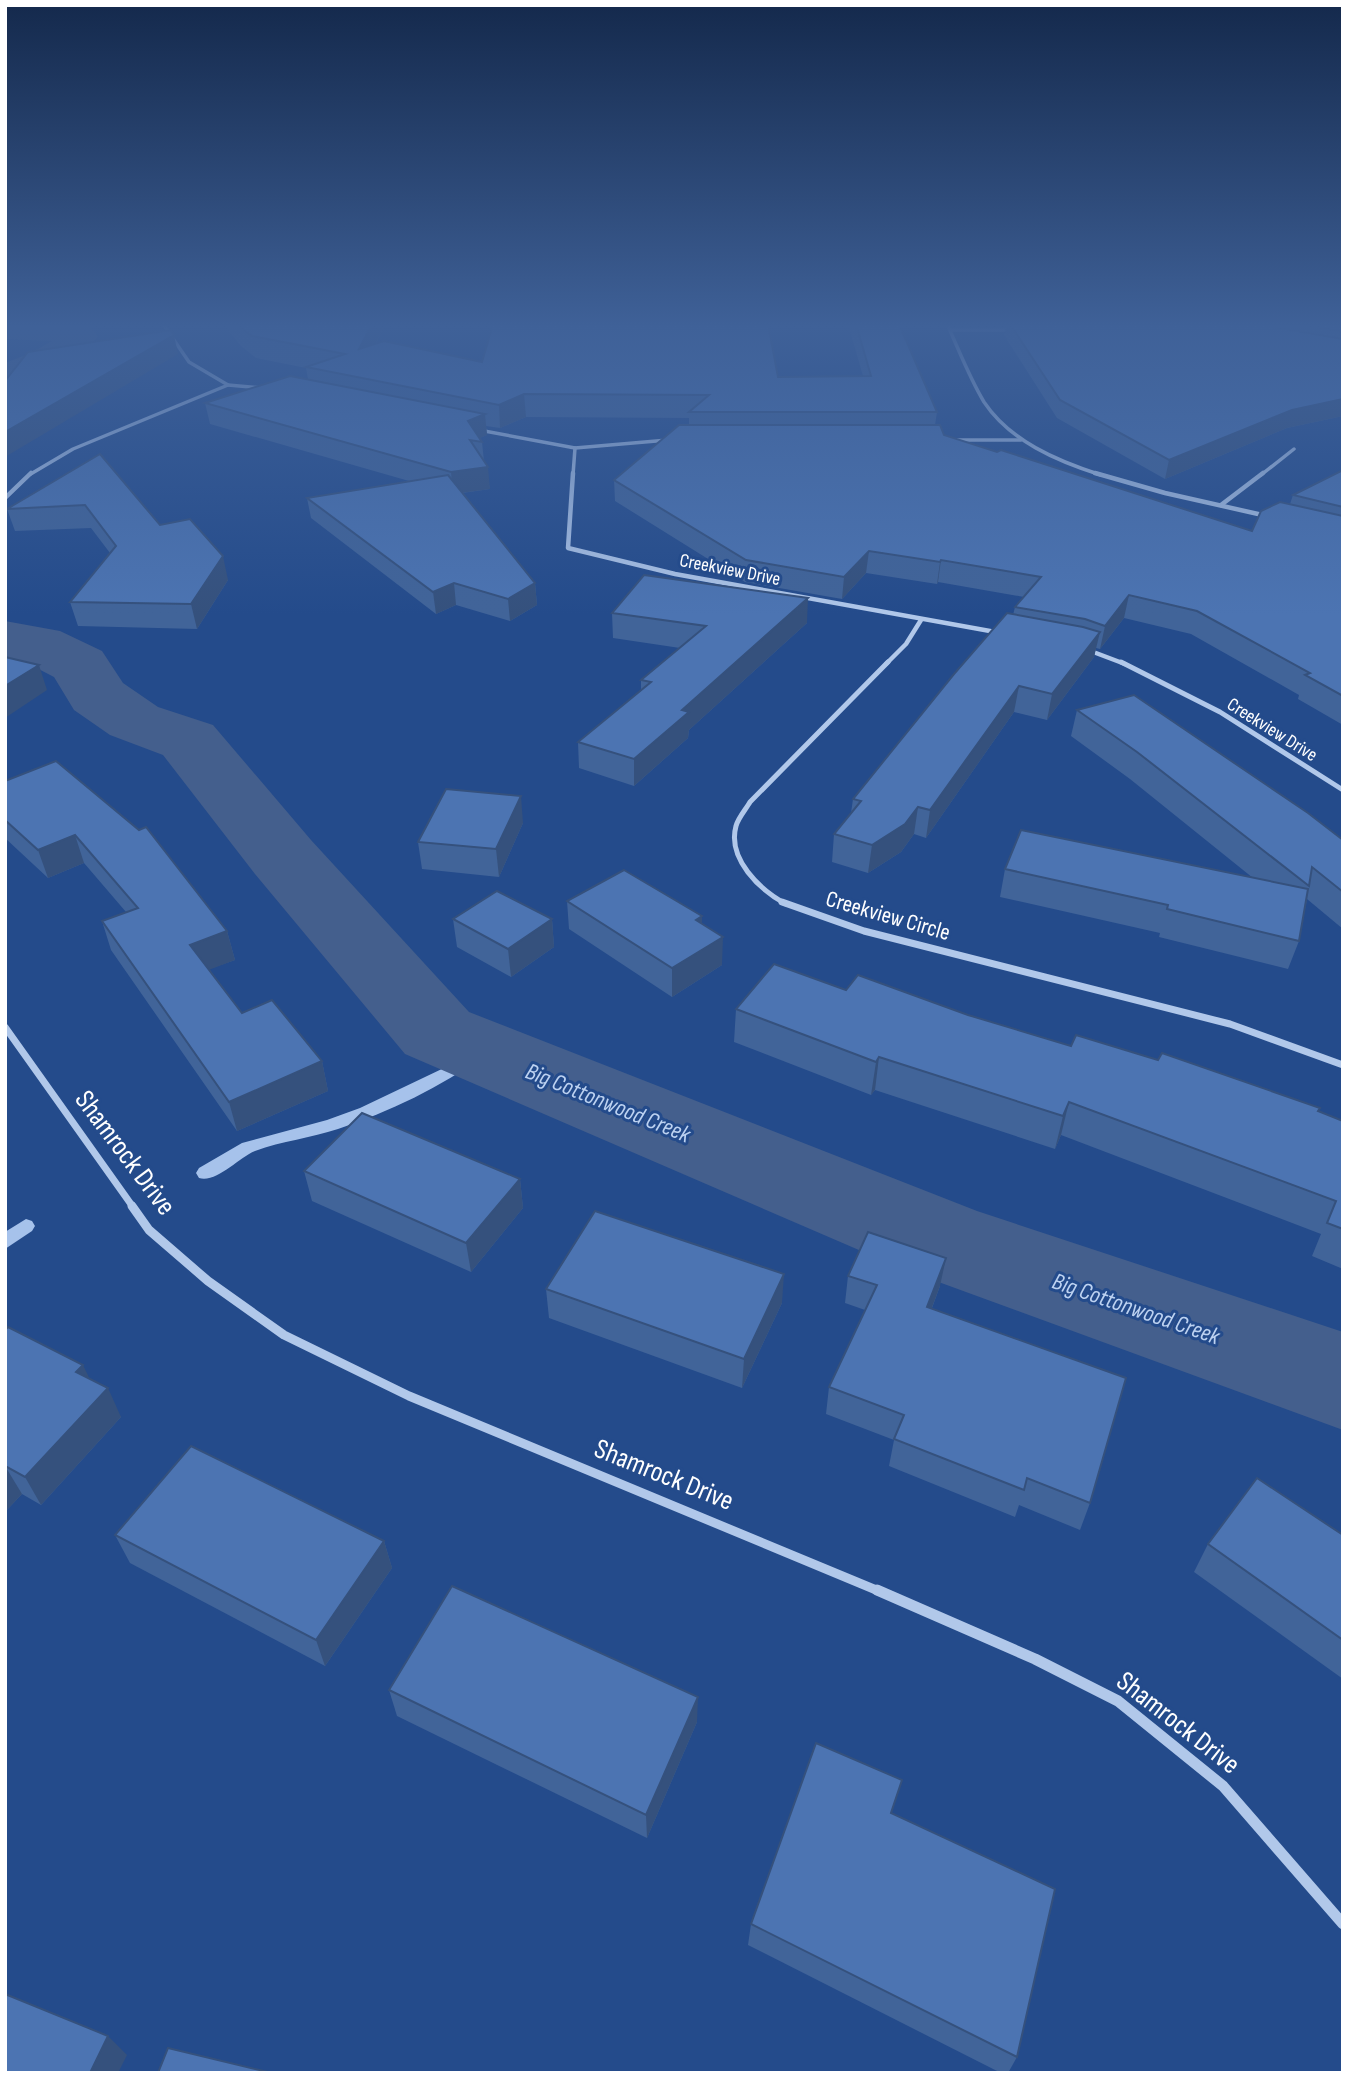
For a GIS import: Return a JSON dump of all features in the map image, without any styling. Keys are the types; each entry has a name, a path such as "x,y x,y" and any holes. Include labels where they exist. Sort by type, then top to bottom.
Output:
{"street":[{"path":"5,498 33,471 73,449 141,421"},
{"path":"999,421 1021,440 1086,470 1271,517"},
{"path":"474,429 575,448 674,440"},
{"path":"939,440 1021,440"},
{"name":"Creekview Drive","path":"575,448 568,548 674,574 1007,634"},
{"path":"1221,505 1294,449"},
{"name":"Creekview Circle","path":"921,620 906,644 750,802 736,825 735,844 742,863 761,888 784,903 864,931 1230,1024 1343,1065"},
{"name":"Creekview Drive","path":"1079,646 1125,662 1170,683 1343,790"},
{"name":"Shamrock Drive","path":"5,1027 149,1230 208,1281 284,1335 409,1396 824,1567 1035,1659 1118,1701 1223,1786 1343,1924"}],"building":[{"path":"5,421 24,421 5,432"},
{"path":"269,421 468,421 482,442 470,440 488,467 451,472"},
{"path":"1098,421 1265,421 1169,460"},
{"path":"679,425 940,425 944,435 997,452 1001,450 1252,531 1261,511 1280,502 1343,516 1343,696 1305,675 1310,673 1197,611 1129,595 1105,626 1085,619 1015,607 1041,577 869,551 844,577 746,560 614,480"},
{"path":"100,454 160,525 190,519 223,556 191,604 70,602 116,546 85,505 7,509"},
{"path":"1343,470 1343,507 1293,495"},
{"path":"448,475 535,583 508,599 454,583 433,592 307,498"},
{"path":"644,575 808,598 682,710 689,712 634,759 578,742 651,682 641,680 706,626 612,613"},
{"path":"1007,613 1100,632 1052,694 1019,686 930,810 918,807 905,824 872,845 834,834 861,801 853,799"},
{"path":"5,657 39,665 5,686"},
{"path":"1134,695 1308,813 1343,840 1343,892 1312,867 1309,886 1137,752 1077,710"},
{"path":"56,761 139,830 146,827 227,931 190,945 242,1013 272,1000 322,1061 229,1102 102,921 138,908 75,835 38,850 5,820 5,781"},
{"path":"446,789 521,796 496,849 418,842"},
{"path":"1021,830 1308,889 1299,941 1167,909 1168,905 1005,869"},
{"path":"624,870 702,916 696,920 723,937 672,968 567,901"},
{"path":"497,891 552,919 508,949 453,919"},
{"path":"774,964 846,990 858,975 968,1015 1071,1046 1076,1035 1158,1060 1162,1053 1320,1108 1318,1111 1343,1121 1343,1229 1327,1223 1336,1201 1069,1102 1063,1116 879,1057 876,1062 736,1009"},
{"path":"362,1113 520,1179 466,1243 304,1171"},
{"path":"595,1211 784,1274 744,1359 546,1289"},
{"path":"868,1232 946,1258 927,1307 1126,1378 1090,1503 1027,1478 1024,1490 894,1439 904,1415 829,1387 877,1285 848,1276"},
{"path":"8,1327 83,1365 76,1372 108,1388 25,1477 5,1466 5,1330"},
{"path":"191,1446 384,1541 316,1640 115,1535"},
{"path":"1257,1478 1343,1535 1343,1640 1208,1544"},
{"path":"452,1586 698,1697 646,1815 389,1690"},
{"path":"816,1743 902,1780 891,1813 1055,1889 1017,2057 751,1924"},
{"path":"5,1994 108,2036 90,2073 5,2073"},
{"path":"168,2048 272,2073 158,2073"}],"waterway":[{"name":"Big Cottonwood Creek","path":"5,640 38,644 79,665 98,696 134,721 188,740 283,857 437,1033 940,1240 1343,1381"},
{"path":"205,1173 248,1147 331,1125 366,1112 452,1071 479,1051"},
{"path":"5,1242 26,1226"}]}
